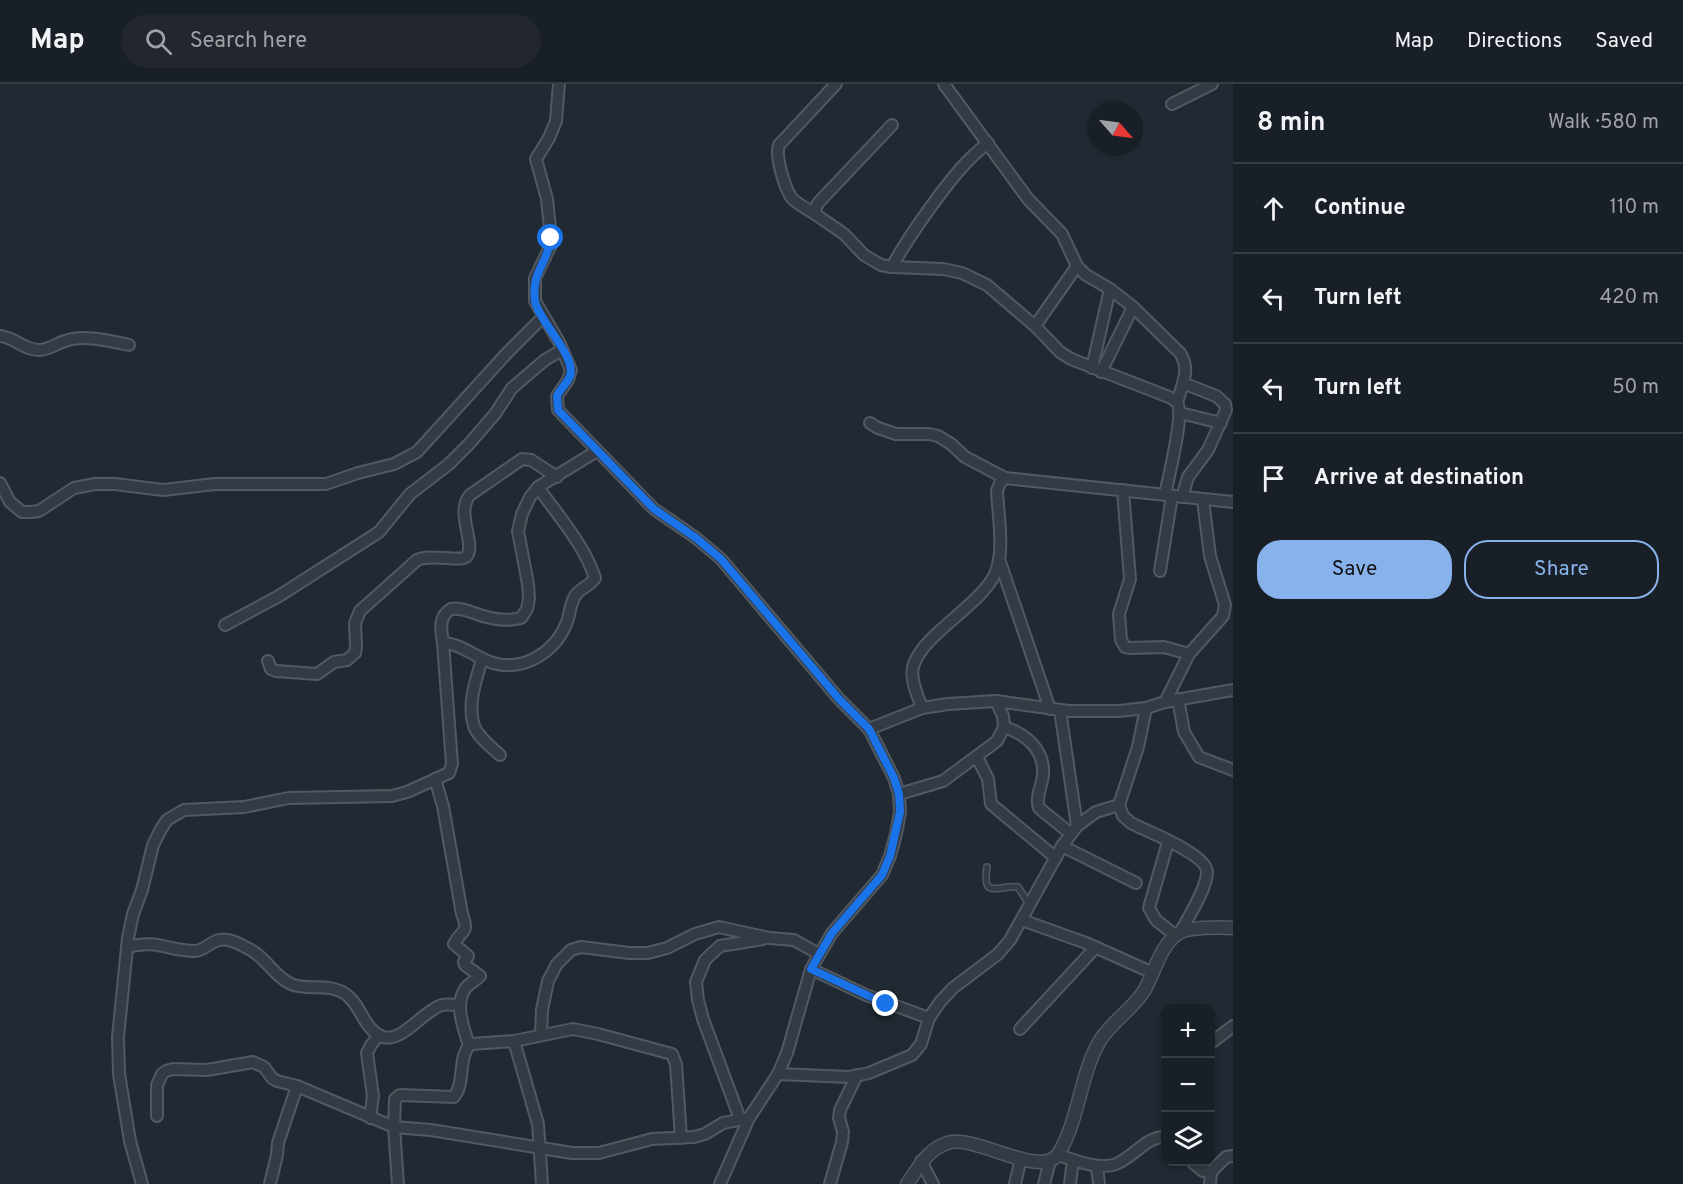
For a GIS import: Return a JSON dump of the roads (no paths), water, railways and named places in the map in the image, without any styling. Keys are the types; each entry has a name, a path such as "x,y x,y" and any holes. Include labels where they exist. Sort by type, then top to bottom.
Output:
{"street":[{"path":"559,84 556,121 536,159 547,199 551,238 550,247 538,270 534,284 535,301 562,350 571,373 557,396 556,405 563,416 654,509 696,538 721,559 839,699 869,729 894,778 899,794 900,812 896,834 882,875 846,915 811,969 787,1053 768,1092 745,1119 720,1184"},
{"path":"836,84 779,145 777,160 791,197 836,227 872,261 892,267 944,269 962,273 987,285 1035,326 1060,352 1071,359 1169,397 1178,408 1221,423"},
{"path":"944,84 1028,199 1062,234 1077,266 1086,275 1110,289 1133,307 1180,353 1186,362 1178,408 1173,496 1160,571"},
{"path":"1172,104 1212,84"},
{"path":"815,214 819,202 892,125"},
{"path":"892,267 906,241 951,177 988,143"},
{"path":"1035,326 1077,266"},
{"path":"1097,370 1110,289"},
{"path":"1097,370 1133,307"},
{"path":"0,483 10,502 22,512 31,512 39,511 74,488 95,484 163,490 214,484 326,484 394,464 417,452 543,317"},
{"path":"0,336 6,336 35,350 51,349 65,341 77,339 103,340 129,345"},
{"path":"225,625 279,596 379,532 410,494 449,464 469,444 495,414 512,388 545,360 562,350"},
{"path":"1173,496 1208,450 1226,410 1225,404 1216,396 1183,383"},
{"path":"870,423 896,434 938,436 965,457 1005,478 1233,502"},
{"path":"142,1184 130,1141 118,1060 118,1037 133,914 142,890 153,845 167,820 184,810 244,807 288,798 392,796 407,792 449,773 452,764 441,620 451,609 462,609 502,620 521,618 525,614 529,599 528,584 518,531 522,514 538,488 597,452"},
{"path":"268,661 271,669 276,671 312,674 325,670 334,662 347,660 355,653 355,622 360,612 417,560 428,556 464,559 467,556 469,548 464,516 465,503 470,495 522,459 531,460 557,477"},
{"path":"922,708 912,669 918,656 988,585 996,572 999,559 997,491 1005,478"},
{"path":"443,643 451,643 482,659 500,664 520,663 539,657 549,650 561,634 576,594 595,578 589,562 574,537 538,488"},
{"path":"1123,490 1130,579 1119,614 1120,640 1125,647 1129,648 1164,647 1189,654"},
{"path":"1165,702 1189,654 1223,616 1225,605 1210,556 1203,500"},
{"path":"999,559 1055,709 1074,830"},
{"path":"482,659 471,705 474,727 500,755"},
{"path":"869,729 922,708 996,701 1055,709 1096,711 1146,708 1178,699 1233,690"},
{"path":"1178,699 1184,732 1199,756 1233,770"},
{"path":"899,794 943,781 997,741 1004,727 1003,716 996,701"},
{"path":"1044,1184 1067,1134 1099,1042 1143,992 1170,941 1179,933 1205,881 1207,870 1204,863 1194,854 1131,823 1123,816 1119,805 1138,747 1146,708"},
{"path":"1004,727 1024,735 1036,750 1043,775 1037,803 1039,808 1074,830"},
{"path":"977,757 988,779 991,804 1056,858"},
{"path":"435,779 459,904 466,926 464,933 454,944 468,956 465,965 480,976 466,987 460,1005 469,1046"},
{"path":"778,1074 831,1077 857,1075 869,1073 912,1055 921,1044 929,1018 953,988 998,954 1011,940 1062,846 1074,830 1096,812 1119,805"},
{"path":"1168,842 1149,908 1151,914 1156,920 1179,933 1233,927"},
{"path":"1062,846 1136,883"},
{"path":"1022,920 1096,947 1153,973"},
{"path":"541,1035 542,1010 548,981 557,964 571,950 581,947 648,953 667,948 695,934 719,927 769,938 794,940 819,954"},
{"path":"745,1119 704,1019 698,1000 696,982 705,960 720,946 769,938"},
{"path":"128,947 147,943 193,951 201,950 220,939 230,941 259,954 283,980 293,985 326,987 345,994 370,1028 384,1037 394,1036 438,1007 460,1005"},
{"path":"1020,1029 1096,947"},
{"path":"811,969 866,995 929,1018"},
{"path":"1215,1040 1233,1026"},
{"path":"398,1184 394,1102 400,1095 450,1098 457,1094 465,1051 469,1046 514,1041 573,1029 672,1054 676,1064 681,1138"},
{"path":"370,1118 373,1096 367,1053 379,1035"},
{"path":"514,1041 535,1110 542,1184"},
{"path":"157,1116 156,1091 162,1074 173,1069 207,1070 253,1062 264,1067 277,1081 297,1086 394,1127 431,1130 572,1153 599,1153 638,1142 705,1134 723,1123 745,1119"},
{"path":"830,1184 842,1142 840,1110 857,1075"},
{"path":"270,1184 278,1143 297,1086"},
{"path":"909,1182 921,1161 948,1142 962,1141 1034,1162 1054,1158 1097,1166 1113,1165 1125,1160 1151,1140 1161,1135"},
{"path":"1210,1184 1211,1172 1226,1157 1233,1156"},
{"path":"1015,1184 1021,1158"},
{"path":"1070,1184 1073,1160"},
{"path":"921,1161 933,1184"},
{"path":"1097,1166 1099,1184"},
{"path":"1198,1166 1203,1171 1211,1172"}],"lane":[{"path":"987,867 986,885 991,889 1018,887 1030,906"}]}
